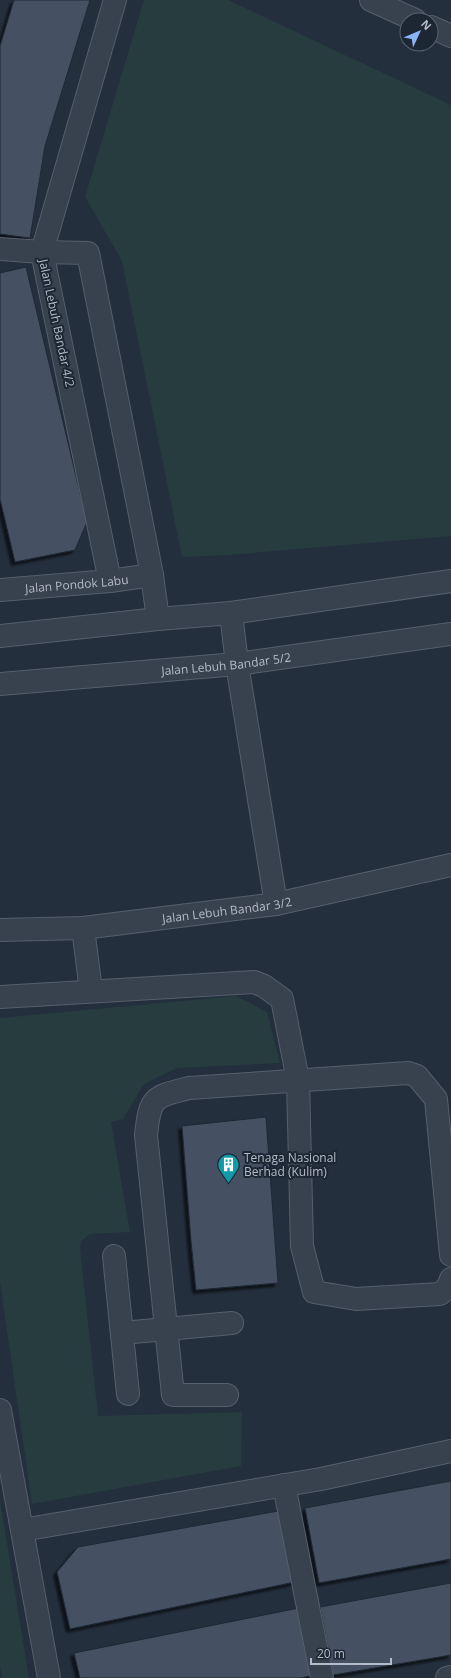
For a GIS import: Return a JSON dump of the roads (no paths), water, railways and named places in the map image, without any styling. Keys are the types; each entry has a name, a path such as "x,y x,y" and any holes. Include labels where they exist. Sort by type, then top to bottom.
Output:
{"street":[{"name":"Jalan Lebuh Bandar 4/2","path":"110,581 42,252 115,0"},
{"path":"371,0 399,13"},
{"path":"439,31 451,36"},
{"path":"0,249 88,253 152,575 158,619"},
{"name":"Jalan Pondok Labu","path":"0,590 110,581 152,575"},
{"path":"0,636 158,619 231,613 451,581"},
{"path":"231,613 237,664 276,904"},
{"name":"Jalan Lebuh Bandar 5/2","path":"0,684 237,664 451,634"},
{"name":"Jalan Lebuh Bandar 3/2","path":"0,930 83,928 276,904 451,865"},
{"path":"83,928 91,991"},
{"path":"0,998 91,991 254,982 264,986 282,999 298,1080 302,1246 314,1292 356,1299 440,1294 448,1287 451,1279"},
{"path":"227,1395 173,1395 146,1135 148,1114 153,1101 166,1094 189,1088 408,1073 417,1076 426,1085 436,1099 451,1255"},
{"path":"114,1256 128,1394"},
{"path":"122,1332 232,1323"},
{"path":"0,1410 49,1678"},
{"path":"22,1530 321,1479 451,1451"},
{"path":"284,1485 322,1678"},
{"path":"447,1678 451,1677"}],"place":[{"name":"Tenaga Nasional Berhad (Kulim)","path":"229,1184"}]}
